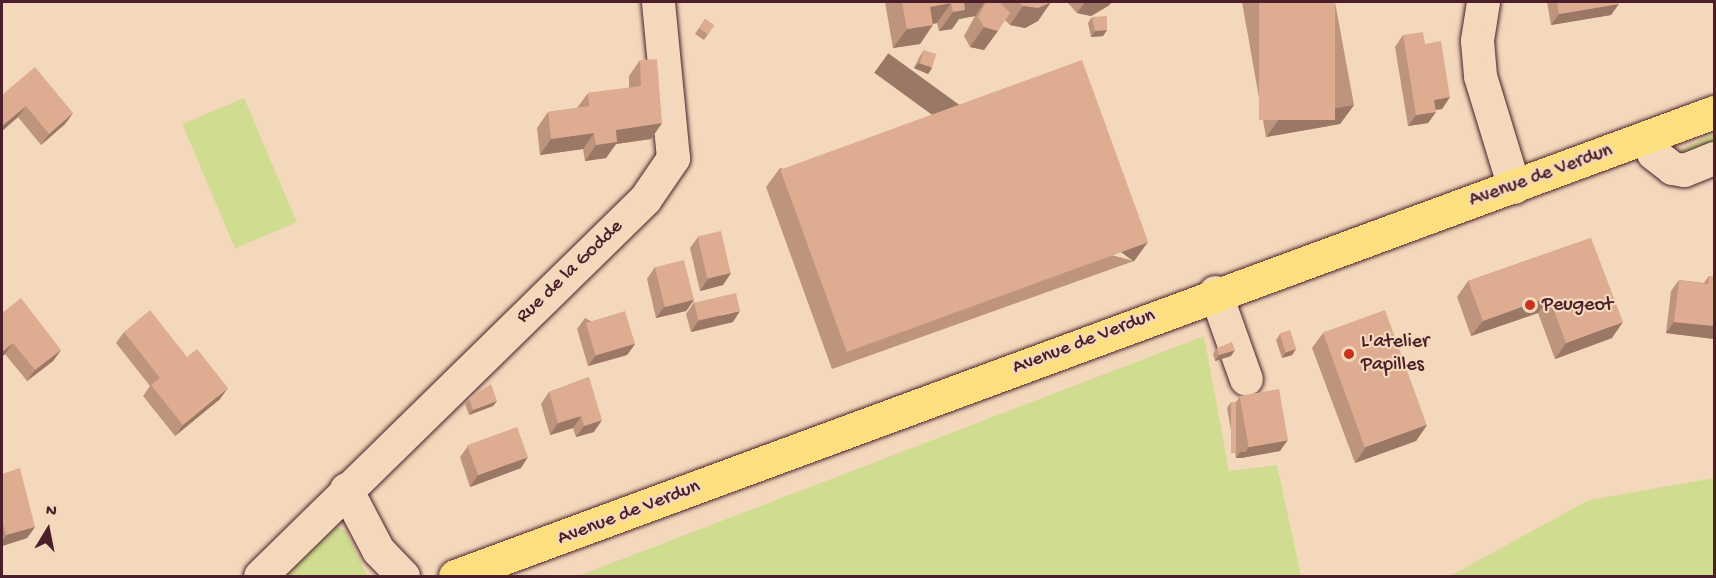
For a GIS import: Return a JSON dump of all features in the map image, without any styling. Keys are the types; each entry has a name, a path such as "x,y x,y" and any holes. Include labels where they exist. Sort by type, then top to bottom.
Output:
{"main road":[{"name":"Avenue de Verdun","path":"455,576 1215,292 1514,187 1714,112"}],"street":[{"name":"Rue de la Godde","path":"260,576 346,489 645,199 673,159 658,2"},
{"path":"1483,2 1477,41 1480,76 1514,187"},
{"path":"1646,137 1653,153 1672,168 1684,170 1714,158"},
{"path":"1215,292 1246,379"},
{"path":"346,489 378,550 403,576"}],"green space":[{"path":"244,98 297,222 235,248 182,124"},
{"path":"1714,133 1714,148 1692,156 1680,150"},
{"path":"1204,336 1229,471 1277,465 1301,576 578,576"},
{"path":"1714,478 1714,576 1450,576 1589,500"},
{"path":"334,526 346,531 367,576 283,576"}],"building":[{"path":"902,2 964,2 965,10 953,12 951,3 930,7 933,25 907,29"},
{"path":"986,2 1000,2 1010,13 998,31 984,27 978,17"},
{"path":"1019,2 1052,2 1038,8 1023,6"},
{"path":"1259,2 1335,2 1335,120 1259,120"},
{"path":"1557,2 1618,2 1619,4 1559,14"},
{"path":"1107,16 1107,30 1095,31 1092,17"},
{"path":"705,19 714,25 708,34 699,28"},
{"path":"1423,32 1425,44 1441,41 1450,97 1434,100 1436,112 1416,115 1403,35"},
{"path":"924,50 936,54 932,67 920,63"},
{"path":"657,59 662,123 616,130 617,142 596,145 594,133 551,139 548,112 589,106 588,93 641,86 640,60"},
{"path":"1082,60 1148,242 847,352 780,170"},
{"path":"35,67 73,113 49,134 26,106 2,126 2,95"},
{"path":"721,231 731,273 707,278 698,236"},
{"name":"Peugeot","path":"1591,238 1623,322 1566,343 1549,297 1483,321 1468,281"},
{"path":"684,260 694,300 665,307 655,267"},
{"path":"1709,276 1714,276 1714,326 1674,322 1679,280 1708,284"},
{"path":"736,293 740,311 698,320 694,303"},
{"path":"21,298 61,350 35,370 13,343 2,352 2,313"},
{"path":"150,310 187,357 197,349 228,388 183,425 151,385 160,378 124,332"},
{"path":"1385,310 1427,425 1365,447 1323,333"},
{"path":"625,311 635,344 596,356 586,323"},
{"path":"1290,330 1296,349 1286,352 1280,333"},
{"path":"1232,342 1235,350 1219,355 1217,348"},
{"path":"589,377 602,420 584,426 581,416 558,423 549,392"},
{"path":"491,384 497,401 473,410 469,398"},
{"path":"1279,389 1288,440 1249,447 1240,396"},
{"path":"1231,402 1236,402 1236,453 1231,453"},
{"path":"517,427 528,457 478,475 467,445"},
{"path":"20,468 35,527 6,535 2,521 2,474"}],"place":[{"name":"Peugeot","path":"1530,305"},
{"name":"L'atelier Papilles","path":"1349,354"}]}
